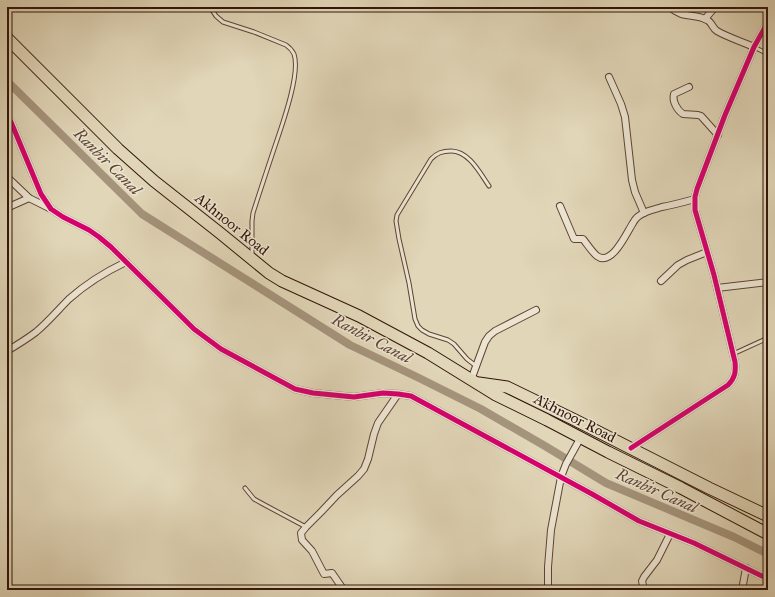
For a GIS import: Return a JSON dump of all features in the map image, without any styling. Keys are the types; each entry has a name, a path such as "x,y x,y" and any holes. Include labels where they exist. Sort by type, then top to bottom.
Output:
{"highway":[{"name":"Akhnoor Road","path":"7,38 118,150 158,185 269,273 359,316 404,340 496,395 548,420 768,534"},
{"name":"Akhnoor Road","path":"473,381 507,387 768,516"}],"street":[{"path":"670,7 682,15 705,19 709,21 716,31 754,47"},
{"path":"705,19 715,7"},
{"path":"631,448 728,385 736,372 735,362 708,252 695,210 695,199 718,135 754,47 768,22"},
{"path":"609,77 622,104 625,117 632,180 635,192 644,213"},
{"path":"688,87 674,94 674,99 678,109 683,114 701,116 718,135"},
{"path":"7,117 11,122 41,194 50,209"},
{"path":"7,176 29,198 99,236 194,329 221,349 295,389 313,393 354,397 383,393 411,396 639,521 694,543 768,579"},
{"path":"7,209 29,198"},
{"path":"560,206 574,239 583,239 597,256 606,257 615,251 624,239 632,224 644,213 653,209 695,199"},
{"path":"661,281 678,265 708,252"},
{"path":"7,351 35,333 84,287 99,276 126,262"},
{"path":"717,288 768,282"},
{"path":"473,381 476,366 485,342 489,336 495,331 536,310"},
{"path":"343,589 332,573 324,574 312,551 302,540 301,533 364,469 378,423 398,394"},
{"path":"548,590 551,530 561,477 572,452 581,437"},
{"path":"644,590 642,581 657,560 670,534"},
{"path":"742,590 746,568"}],"lane":[{"path":"210,7 216,16 223,22 254,32 286,45 294,54 294,78 287,110 253,213 252,260"},
{"path":"754,47 768,54"},
{"path":"476,366 467,359 454,344 448,340 429,334 418,326 415,319 396,221 397,215 431,159 440,152 454,151 460,152 466,156 477,168 489,186"},
{"path":"733,354 768,338"},
{"path":"245,488 254,499 306,527"}],"waterway":[{"name":"Ranbir Canal","path":"7,81 142,214 350,345 481,409 606,483 734,537 768,554"}],"cycle path":[{"path":"631,448 728,385 734,375 735,362 714,275 695,210 695,197 725,115 754,47 768,22"},
{"path":"7,117 11,122 41,194 51,209 99,237 194,329 221,349 295,389 313,393 354,397 383,393 411,396 639,521 694,543 768,579"}]}
